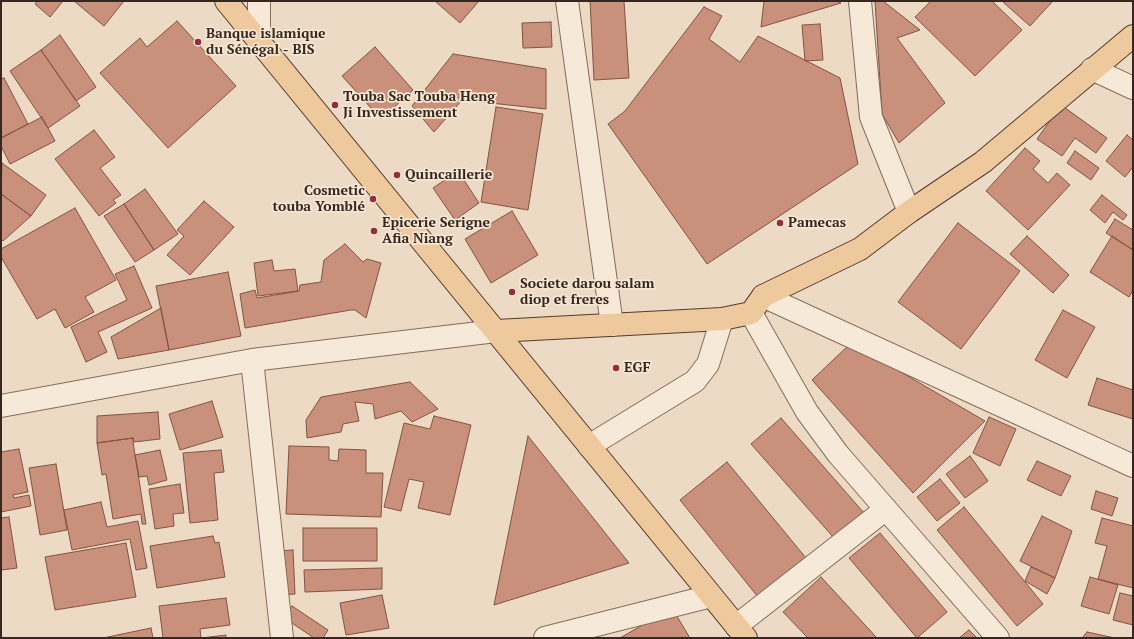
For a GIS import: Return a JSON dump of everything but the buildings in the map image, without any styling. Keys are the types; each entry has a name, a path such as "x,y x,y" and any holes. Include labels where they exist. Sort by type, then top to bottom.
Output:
{"main road":[{"path":"226,1 741,632"},
{"path":"496,331 722,319 757,305 860,248 982,162 1133,36"}],"street":[{"path":"259,1 259,42"},
{"path":"567,1 612,325"},
{"path":"860,1 871,117 909,212"},
{"path":"1092,69 1133,88"},
{"path":"757,305 1133,466"},
{"path":"757,305 807,412 838,454 998,638"},
{"path":"589,446 695,381 708,364 722,319"},
{"path":"1,406 252,360 496,331"},
{"path":"252,360 282,638"},
{"path":"741,632 886,509"},
{"path":"545,638 711,596"}],"place":[{"name":"Banque islamique du Sénégal - BIS","path":"198,42"},
{"name":"Touba Sac Touba Heng Ji Investissement","path":"335,105"},
{"name":"Quincaillerie","path":"397,175"},
{"name":"Cosmetic touba Yomblé","path":"373,199"},
{"name":"Pamecas","path":"780,223"},
{"name":"Epicerie Serigne Afia Niang","path":"374,231"},
{"name":"Societe darou salam diop et freres","path":"512,292"},
{"name":"EGF","path":"616,368"}]}
